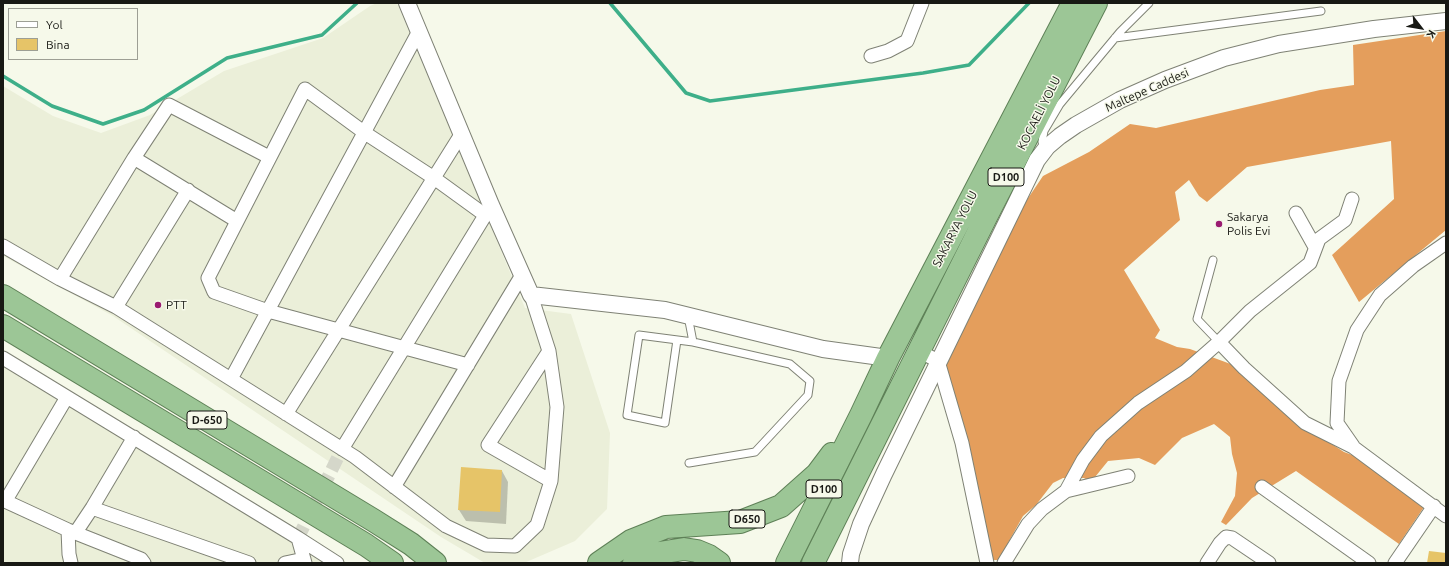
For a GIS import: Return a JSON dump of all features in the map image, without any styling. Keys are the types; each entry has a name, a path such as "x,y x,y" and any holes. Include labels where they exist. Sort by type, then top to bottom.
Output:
{"highway":[{"name":"SAKARYA YOLU","path":"861,415 888,358 1073,3"},
{"name":"KOCAELİ YOLU","path":"928,356 987,215 1096,3"},
{"name":"D-650","path":"3,296 411,544"},
{"name":"D-650","path":"3,326 359,541 392,563"},
{"name":"D100","path":"813,563 928,356"},
{"path":"822,563 928,356"},
{"name":"D100","path":"787,563 861,415"},
{"name":"D650","path":"599,563 631,541 666,527 740,522 781,506 817,474 861,415"},
{"path":"411,544 435,563"},
{"path":"411,544 446,563"},
{"path":"634,563 659,553 684,549 697,551 709,556 719,563"}],"street":[{"path":"3,246 116,307 342,448 446,526 486,545 515,546 537,525 551,481 557,407 549,351 532,295 488,210 462,133 408,3"},
{"path":"871,56 888,51 908,41 922,3"},
{"name":"Maltepe Caddesi","path":"850,563 851,554 861,524 928,356 1037,160 1047,147 1076,125 1120,100 1165,80 1224,58 1279,44 1374,29 1446,21"},
{"path":"231,379 419,32"},
{"path":"468,365 268,311 214,292 208,278 305,89 365,133 434,178 488,210"},
{"path":"60,278 134,158 169,105 269,157"},
{"path":"286,414 462,133"},
{"path":"134,158 237,221"},
{"path":"116,307 188,190"},
{"path":"1066,491 1083,460 1101,436 1138,403 1186,371 1219,342 1250,311 1310,263 1319,239 1345,220 1352,199"},
{"path":"342,448 488,210"},
{"path":"1296,214 1315,247"},
{"path":"1353,447 1337,423 1339,381 1357,330 1380,295 1413,266 1446,244"},
{"path":"394,486 522,275"},
{"path":"532,295 665,310 823,349 888,358"},
{"path":"1219,342 1244,368 1305,423 1353,447 1446,516"},
{"path":"549,351 488,445 551,481"},
{"path":"928,356 962,443 987,563"},
{"path":"3,358 337,563"},
{"path":"67,397 4,500 72,531 141,559 144,563"},
{"path":"71,563 69,554 72,531 92,508 134,438"},
{"path":"1004,563 1028,524 1042,509 1066,491 1128,476"},
{"path":"1262,487 1369,563"},
{"path":"1395,563 1434,506"},
{"path":"92,508 249,563"},
{"path":"1207,563 1220,543 1226,537 1232,538 1269,563"},
{"path":"285,563 304,561 298,538"}],"lane":[{"path":"1047,147 1042,142 1044,131 1060,104 1115,38 1149,3"},
{"path":"1115,38 1321,11"},
{"path":"1213,260 1197,319 1219,342"},
{"path":"688,316 693,342"},
{"path":"676,340 665,423 627,415 639,335 693,342 790,364 810,381 808,395 755,452 689,463"}],"shaded area":[{"path":"377,3 397,3 525,308 571,314 610,433 607,509 575,541 524,563 485,563 441,537 113,316 3,256 3,86 53,116 101,133 150,115 224,71 323,38 370,6"},
{"path":"1446,31 1446,230 1359,302 1332,255 1394,199 1391,141 1247,167 1207,202 1199,196 1189,180 1175,192 1180,220 1124,270 1160,330 1155,338 1177,347 1190,349 1236,366 1316,434 1344,452 1366,460 1424,507 1399,544 1296,471 1252,498 1226,525 1221,522 1235,496 1237,473 1232,454 1230,437 1214,424 1182,438 1155,465 1139,458 1108,461 1091,482 1084,478 1063,478 1053,483 1036,505 1023,516 1008,543 1004,560 993,560 989,549 945,361 1016,216 1043,176 1089,152 1130,124 1156,128 1320,90 1354,85 1353,45"},
{"path":"3,353 296,528 347,563 3,563"}],"building":[{"path":"461,467 502,470 500,512 458,510"},
{"path":"1429,551 1446,553 1446,563 1427,563"}],"waterway":[{"path":"3,76 52,106 103,124 144,110 227,58 322,35 357,3"},
{"path":"610,3 686,93 710,101 923,73 969,65 1029,3"}],"tunnel":[{"path":"298,538 342,449"}],"place":[{"name":"Sakarya Polis Evi","path":"1219,224"},
{"name":"PTT","path":"158,305"}]}
